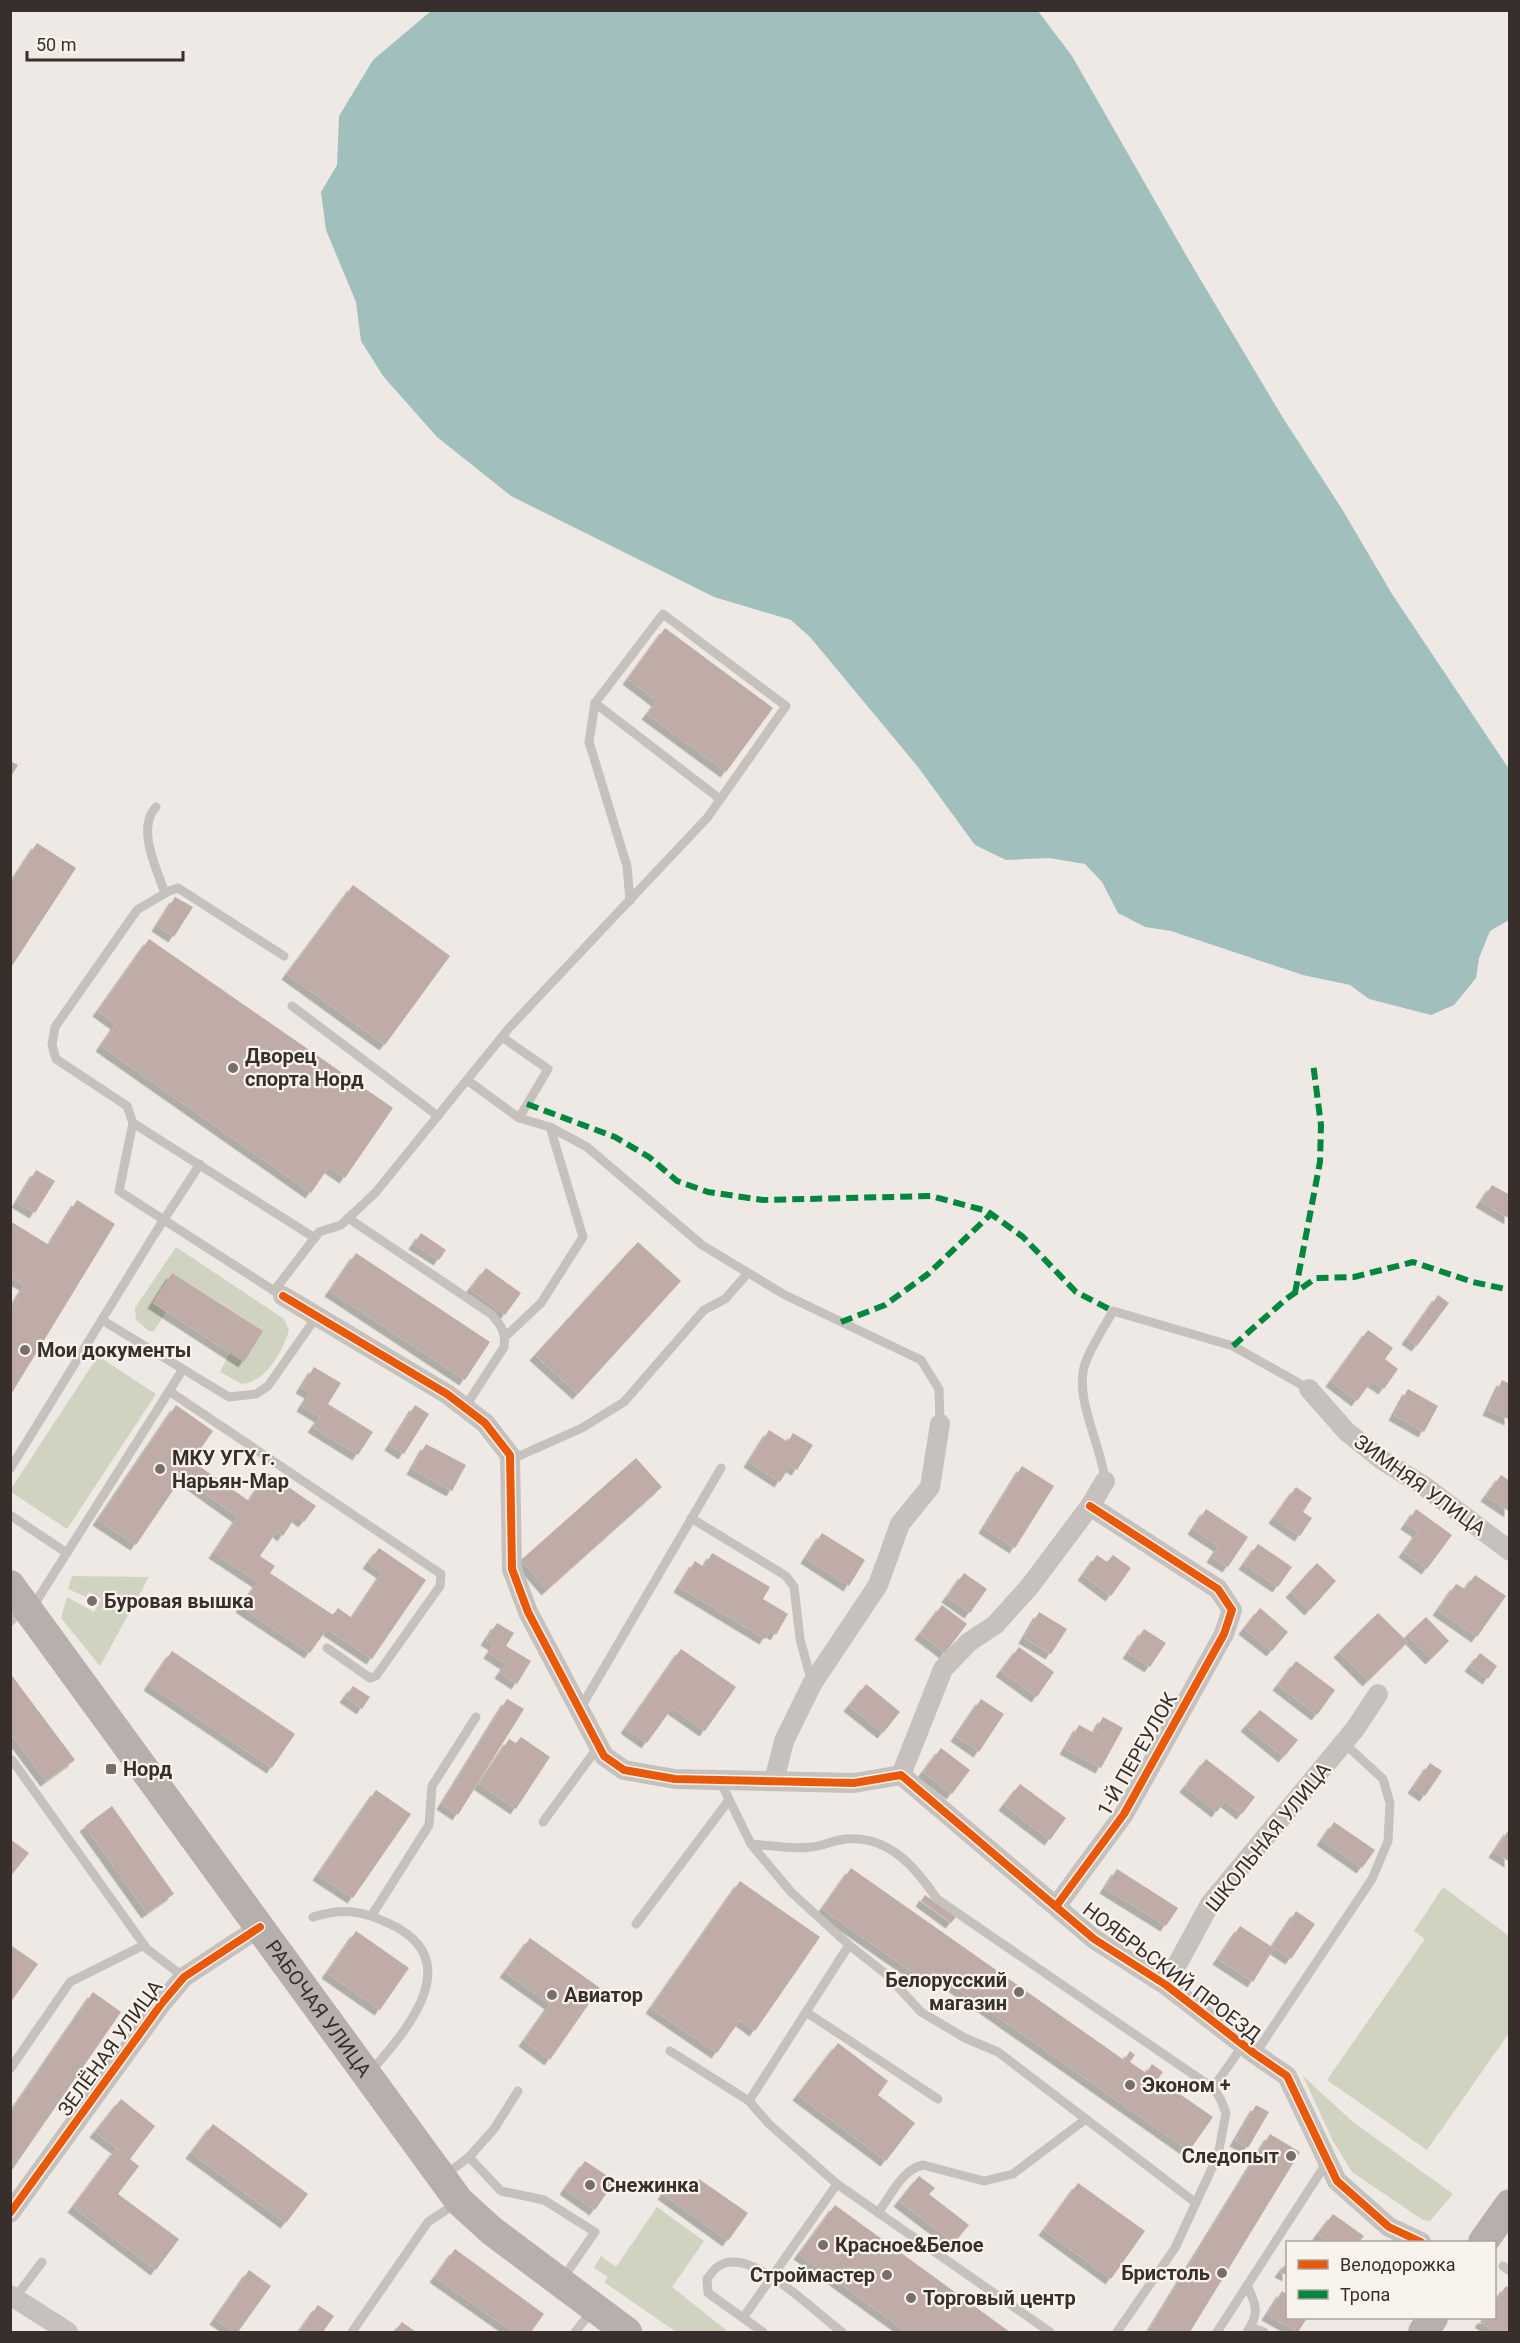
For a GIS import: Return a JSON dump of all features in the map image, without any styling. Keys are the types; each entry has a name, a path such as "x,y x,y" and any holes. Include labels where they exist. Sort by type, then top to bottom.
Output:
{"main road":[{"name":"РАБОЧАЯ УЛИЦА","path":"19,1606 260,1927 459,2201 492,2231 627,2332"},
{"path":"1484,2241 1509,2204"}],"street":[{"path":"279,1294 447,1394 485,1423 510,1455 512,1569 528,1612 598,1746 604,1756 624,1770 675,1779 720,1781 854,1783 901,1775 943,1669 969,1642 994,1625 1030,1586 1090,1506 1105,1481"},
{"name":"ЗИМНЯЯ УЛИЦА","path":"1310,1389 1346,1431 1373,1453 1424,1486 1508,1548"},
{"path":"774,1781 784,1741 812,1684 878,1585 900,1524 930,1487 940,1424"},
{"name":"1-Й ПЕРЕУЛОК","path":"1057,1905 1125,1814 1224,1634 1232,1610 1218,1589 1090,1506"},
{"name":"ШКОЛЬНАЯ УЛИЦА","path":"1166,1985 1210,1904 1344,1743 1378,1694"},
{"name":"НОЯБРЬСКИЙ ПРОЕЗД","path":"901,1775 1057,1905 1094,1939 1166,1985 1287,2076 1337,2181 1384,2222 1419,2241"},
{"name":"ЗЕЛЁНАЯ УЛИЦА","path":"10,2213 162,2003 184,1977 260,1927"},
{"path":"13,2297 68,2332"}],"lane":[{"path":"284,956 178,888 137,910 55,1027 52,1045 56,1059 127,1106 133,1123 119,1191 279,1294 319,1232 341,1225 376,1192 502,1037 630,902 707,818 786,706 663,614 595,703 589,742 627,866 630,902"},
{"path":"595,703 720,799"},
{"path":"156,807 147,822 148,833 165,893"},
{"path":"292,1006 438,1116"},
{"path":"502,1037 548,1069 519,1118"},
{"path":"467,1080 519,1118 550,1127 587,1147 702,1245 784,1296 921,1360 939,1389 940,1424"},
{"path":"133,1123 315,1238"},
{"path":"465,1407 504,1347 506,1336 541,1303 583,1237 550,1127"},
{"path":"10,1469 200,1164"},
{"path":"348,1218 491,1314 506,1336"},
{"path":"510,1460 582,1428 624,1402 704,1310 725,1299 748,1273"},
{"path":"1105,1481 1103,1463 1084,1392 1085,1363 1113,1311 1233,1346 1310,1389"},
{"path":"102,1320 229,1397 256,1394 268,1386 317,1316"},
{"path":"19,1606 67,1552 183,1369"},
{"path":"169,1391 441,1574 440,1586 376,1676 370,1678 327,1648"},
{"path":"580,1709 721,1468"},
{"path":"10,1515 67,1552"},
{"path":"692,1518 786,1576 794,1587 800,1639 812,1684"},
{"path":"372,1915 429,1825 432,1786 476,1717"},
{"path":"1213,2088 1249,2049 1371,1879 1388,1841 1390,1803 1383,1779 1344,1743"},
{"path":"543,1822 598,1746"},
{"path":"11,1760 144,1945 184,1977"},
{"path":"720,1781 751,1844 791,1892 849,1945 886,1974 900,1992 921,2012 965,2038 999,2052 1196,2203"},
{"path":"636,1924 729,1800"},
{"path":"751,1844 809,1848 847,1839 872,1842 899,1853 922,1877 937,1899 1213,2088 1226,2113 1224,2134 1218,2156 1175,2248 1117,2332"},
{"path":"313,1917 338,1910 372,1915 404,1930 423,1950 429,1969 425,1993 414,2017 398,2041 367,2075"},
{"path":"10,2069 70,1982 144,1945"},
{"path":"749,2101 849,1945"},
{"path":"806,2012 938,2099"},
{"path":"670,2051 749,2101 769,2124 837,2184 1050,2332"},
{"path":"441,2177 469,2157 494,2129 518,2091"},
{"path":"878,2213 907,2173 917,2166 923,2165 984,2181 1013,2174 1086,2119"},
{"path":"469,2157 501,2191 544,2200 595,2232 560,2283"},
{"path":"1217,2332 1327,2162"},
{"path":"743,2318 837,2184"},
{"path":"352,2332 428,2222 459,2201"},
{"path":"13,2297 42,2262"},
{"path":"763,2332 708,2293 707,2279 716,2266 733,2262 758,2267 842,2332"},
{"path":"1247,2285 1256,2306 1256,2316 1248,2330 1264,2332"},
{"path":"575,2332 594,2309"}],"green space":[{"path":"176,1247 284,1319 289,1330 282,1347 278,1356 259,1378 242,1384 220,1372 230,1353 244,1361 263,1331 172,1273 153,1303 166,1312 154,1331 149,1331 136,1320 135,1308"},
{"path":"98,1356 156,1394 67,1529 11,1492 11,1489"},
{"path":"72,1576 149,1577 100,1666 61,1618 67,1597 94,1612 101,1599 89,1592 86,1597 68,1589"},
{"path":"1443,1887 1509,1936 1509,2033 1427,2150 1327,2080 1425,1939 1414,1931"},
{"path":"1303,2076 1353,2122 1453,2194 1430,2221 1423,2220 1352,2172 1333,2141"},
{"path":"657,2207 704,2241 672,2287 726,2330 725,2332 676,2332 604,2282 608,2277 594,2268 601,2256 616,2267"}],"water":[{"path":"431,11 1038,11 1072,56 1190,262 1392,594 1509,769 1509,920 1490,931 1479,958 1476,978 1454,1005 1431,1015 1369,999 1350,985 1303,975 1171,931 1145,927 1118,913 1102,882 1085,864 1049,858 1006,860 975,845 918,767 810,637 791,620 714,597 511,496 437,437 383,376 361,341 356,302 326,230 321,192 337,165 339,116 373,60"}],"building":[{"path":"665,628 773,708 726,772 647,714 657,701 628,679"},
{"path":"10,761 18,765 10,778"},
{"path":"37,843 76,868 10,969 10,884"},
{"path":"353,885 450,956 385,1045 287,974"},
{"path":"175,897 193,907 174,937 157,926"},
{"name":"Дворец спорта Норд","path":"149,939 393,1108 345,1178 329,1167 311,1193 101,1046 116,1024 98,1011"},
{"path":"36,1170 55,1181 35,1213 17,1202"},
{"path":"1492,1185 1510,1195 1510,1219 1481,1202"},
{"path":"77,1200 115,1224 10,1396 10,1309 25,1285 10,1277 10,1221 49,1245"},
{"path":"421,1233 446,1250 439,1260 414,1244"},
{"path":"638,1242 681,1281 578,1394 535,1355"},
{"path":"356,1253 490,1342 465,1380 330,1291"},
{"path":"486,1268 521,1293 505,1315 470,1289"},
{"path":"172,1273 263,1331 244,1362 153,1303"},
{"path":"1438,1295 1449,1303 1417,1346 1407,1339"},
{"path":"1368,1330 1393,1348 1385,1359 1398,1369 1384,1389 1372,1381 1357,1401 1331,1381"},
{"path":"314,1367 341,1383 328,1404 373,1432 358,1455 313,1427 320,1417 302,1406 310,1393 301,1388"},
{"path":"1502,1380 1510,1384 1510,1420 1488,1410"},
{"path":"1408,1389 1438,1406 1424,1432 1394,1415"},
{"path":"176,1405 213,1431 192,1461 249,1501 268,1473 316,1506 304,1522 296,1516 283,1536 277,1531 260,1556 275,1566 270,1573 333,1615 338,1608 352,1618 382,1573 368,1563 379,1548 426,1580 372,1659 327,1629 310,1653 241,1607 258,1582 214,1553 238,1517 182,1477 136,1545 98,1520"},
{"path":"415,1405 429,1414 404,1454 390,1445"},
{"path":"769,1430 788,1442 793,1433 813,1445 797,1470 790,1466 780,1482 749,1462"},
{"path":"426,1444 466,1465 452,1491 412,1469"},
{"path":"636,1458 662,1487 547,1590 521,1560"},
{"path":"1022,1466 1054,1486 1015,1548 984,1528"},
{"path":"1501,1475 1510,1481 1510,1512 1486,1496"},
{"path":"1296,1487 1312,1498 1303,1512 1312,1518 1300,1536 1274,1518"},
{"path":"1206,1509 1248,1537 1228,1567 1212,1557 1219,1546 1193,1529"},
{"path":"1416,1509 1452,1535 1427,1569 1404,1552 1418,1532 1406,1524"},
{"path":"822,1533 865,1560 849,1586 806,1558"},
{"path":"1258,1544 1292,1567 1278,1587 1244,1564"},
{"path":"712,1553 770,1587 763,1599 788,1614 776,1635 770,1631 765,1639 679,1587 695,1561 704,1567"},
{"path":"1097,1555 1107,1562 1113,1555 1131,1568 1111,1596 1083,1575"},
{"path":"1317,1563 1336,1581 1310,1610 1291,1592"},
{"path":"964,1573 987,1589 970,1613 947,1597"},
{"path":"1475,1575 1506,1596 1477,1637 1438,1610 1456,1584 1465,1589"},
{"path":"942,1605 967,1624 945,1653 920,1634"},
{"path":"1260,1608 1288,1632 1272,1651 1244,1629"},
{"path":"1039,1612 1067,1629 1051,1654 1024,1638"},
{"path":"1378,1613 1408,1642 1368,1681 1339,1652"},
{"path":"1426,1617 1449,1641 1431,1659 1407,1635"},
{"path":"497,1623 514,1633 506,1646 531,1661 517,1684 500,1673 506,1664 489,1653 494,1645 486,1640"},
{"path":"1144,1629 1166,1643 1150,1667 1128,1653"},
{"path":"1019,1647 1054,1672 1037,1697 1001,1671"},
{"path":"681,1649 736,1687 705,1731 672,1708 647,1743 626,1728"},
{"path":"172,1651 295,1734 272,1768 149,1685"},
{"path":"1480,1653 1497,1666 1488,1679 1470,1666"},
{"path":"1296,1661 1335,1690 1317,1715 1278,1685"},
{"path":"10,1673 75,1760 46,1781 10,1733"},
{"path":"866,1684 900,1712 883,1733 849,1706"},
{"path":"353,1686 370,1697 362,1709 345,1697"},
{"path":"507,1699 524,1709 458,1815 442,1804"},
{"path":"981,1699 1004,1714 979,1752 956,1736"},
{"path":"1260,1710 1298,1740 1284,1757 1246,1726"},
{"path":"1103,1717 1123,1728 1101,1768 1065,1749 1079,1725 1094,1733"},
{"path":"521,1737 550,1757 516,1809 479,1784 509,1739 516,1743"},
{"path":"941,1748 970,1770 952,1794 923,1772"},
{"path":"1206,1759 1255,1797 1242,1814 1225,1801 1217,1812 1185,1787"},
{"path":"1430,1763 1442,1771 1425,1796 1413,1788"},
{"path":"1020,1784 1066,1818 1050,1840 1004,1805"},
{"path":"376,1790 411,1814 353,1898 318,1875"},
{"path":"112,1806 174,1894 147,1913 85,1826"},
{"path":"1334,1822 1375,1850 1362,1868 1322,1840"},
{"path":"1510,1828 1510,1862 1494,1852"},
{"path":"10,1839 29,1853 10,1877"},
{"path":"851,1868 1124,2060 1130,2051 1135,2055 1130,2062 1146,2073 1152,2064 1163,2072 1158,2079 1213,2117 1189,2151 932,1971 925,1981 822,1909"},
{"path":"1117,1869 1178,1908 1166,1926 1105,1888"},
{"path":"740,1881 820,1937 755,2031 740,2020 717,2053 651,2008"},
{"path":"925,1895 956,1917 951,1923 921,1901"},
{"path":"1296,1911 1315,1924 1291,1959 1274,1948 1253,1982 1218,1959 1240,1926 1272,1947"},
{"path":"356,1931 409,1968 380,2010 327,1973"},
{"path":"530,1938 600,1988 550,2060 524,2041 550,2004 505,1972"},
{"path":"12,1946 38,1964 10,2003 10,1949"},
{"path":"93,1992 121,2012 10,2173 10,2113"},
{"path":"838,2043 888,2081 878,2095 915,2123 886,2161 798,2095"},
{"path":"121,2099 155,2126 130,2159 139,2166 118,2194 179,2239 156,2270 73,2207 116,2149 126,2155 95,2132"},
{"path":"1256,2105 1269,2112 1248,2148 1235,2141"},
{"path":"213,2124 308,2194 286,2223 191,2153"},
{"path":"1270,2134 1300,2152 1190,2332 1148,2332"},
{"path":"585,2161 615,2181 595,2210 565,2189"},
{"path":"919,2176 935,2188 929,2194 969,2225 954,2243 899,2201"},
{"path":"674,2179 691,2190 699,2179 748,2213 728,2241 663,2194"},
{"path":"1078,2183 1145,2231 1111,2279 1044,2230"},
{"name":"Торговый центр","path":"835,2205 1010,2332 903,2332 904,2330 799,2254"},
{"path":"1333,2214 1364,2236 1360,2241 1324,2241 1318,2234"},
{"path":"455,2249 544,2314 531,2332 513,2332 435,2277"},
{"path":"1286,2264 1286,2275 1280,2272"},
{"path":"249,2270 271,2286 238,2332 234,2332 215,2319"},
{"path":"1506,2286 1510,2288 1510,2332 1495,2332 1480,2322 1482,2319 1496,2319 1496,2299"},
{"path":"1282,2291 1286,2294 1286,2319 1306,2319 1298,2332 1267,2315"},
{"path":"318,2305 334,2316 323,2332 299,2332"},
{"path":"402,2322 416,2332 394,2332"}],"marked path":[{"path":"1295,1293 1320,1162 1321,1125 1313,1063"},
{"path":"527,1104 615,1137 649,1157 677,1181 708,1192 763,1200 931,1196 987,1211 1023,1237 1076,1292 1113,1311"},
{"path":"841,1322 885,1305 928,1274 991,1214"},
{"path":"1233,1346 1286,1299 1316,1278 1354,1277 1413,1262 1473,1282 1510,1290"}],"cycle path":[{"path":"283,1296 447,1394 485,1423 510,1455 512,1569 528,1612 604,1756 624,1770 675,1779 854,1783 901,1775 1094,1939 1166,1985 1287,2076 1337,2181 1389,2227 1419,2241"},
{"path":"1057,1905 1124,1814 1224,1634 1232,1610 1218,1589 1090,1506"},
{"path":"10,2213 162,2003 184,1977 260,1927"}],"place":[{"name":"Дворец спорта Норд","path":"233,1068"},
{"name":"Мои документы","path":"25,1350"},
{"name":"МКУ УГХ г. Нарьян-Мар","path":"160,1469"},
{"name":"Буровая вышка","path":"92,1601"},
{"name":"Норд","path":"111,1769"},
{"name":"Белорусский магазин","path":"1019,1992"},
{"name":"Авиатор","path":"552,1995"},
{"name":"Эконом +","path":"1130,2085"},
{"name":"Следопыт","path":"1291,2156"},
{"name":"Снежинка","path":"590,2185"},
{"name":"Красное&Белое","path":"823,2245"},
{"name":"Бристоль","path":"1222,2273"},
{"name":"Строймастер","path":"887,2275"},
{"name":"Торговый центр","path":"911,2298"}]}
